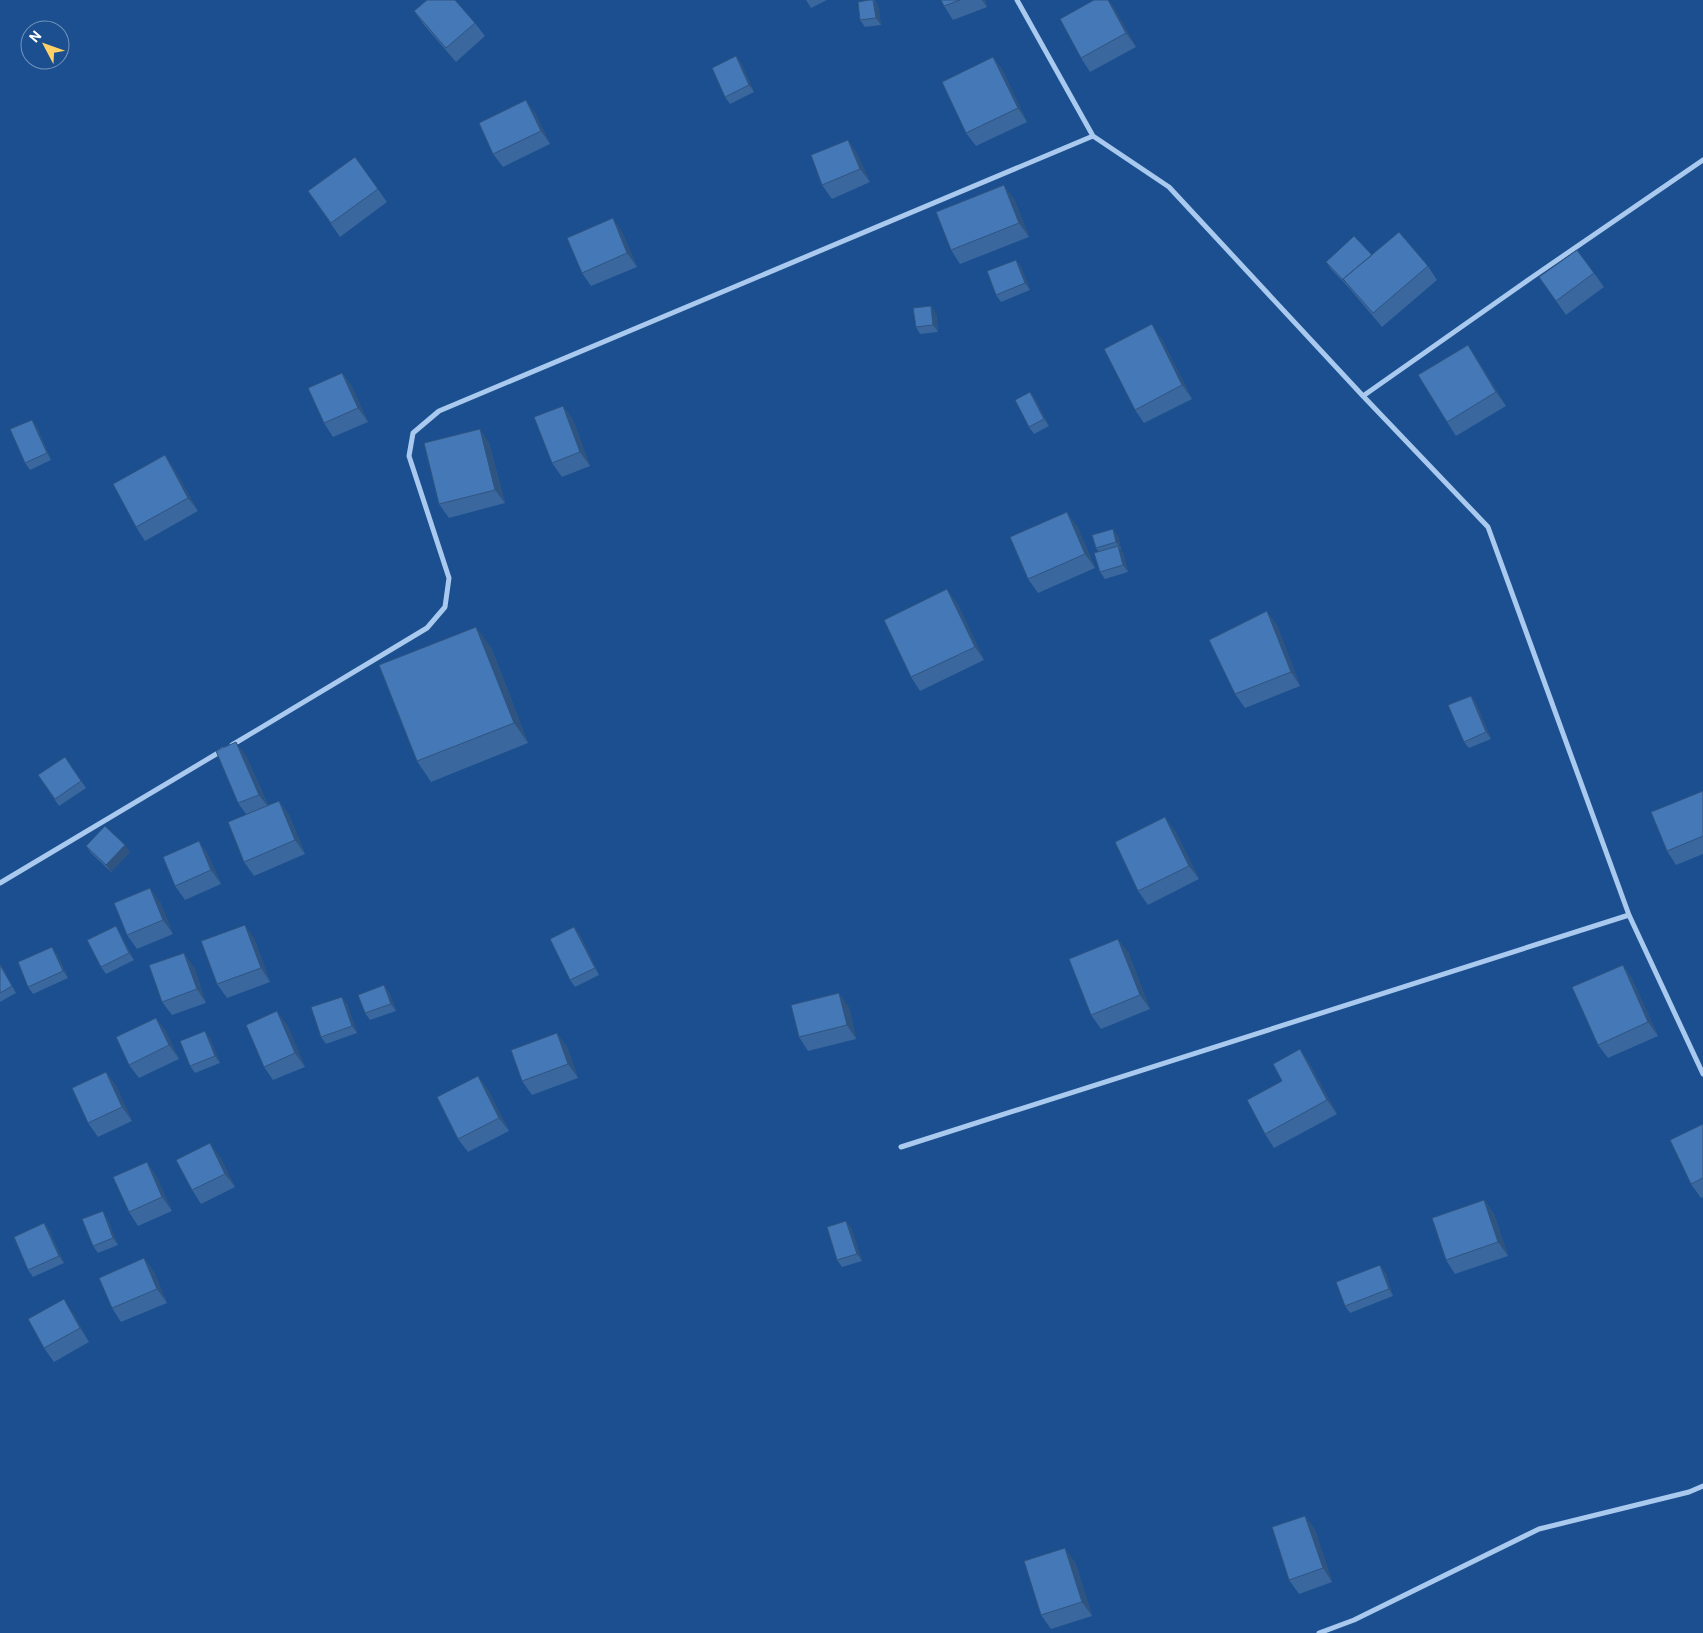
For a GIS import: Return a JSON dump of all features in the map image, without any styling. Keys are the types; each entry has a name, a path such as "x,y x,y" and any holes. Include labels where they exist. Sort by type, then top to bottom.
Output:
{"street":[{"path":"1018,0 1093,136 1169,187 1363,396 1488,527 1629,915 1703,1074"},
{"path":"0,883 427,628 445,607 449,578 409,456 413,433 439,412 1093,136"},
{"path":"1363,396 1703,160"},
{"path":"901,1146 1629,915"},
{"path":"1319,1633 1354,1620 1539,1529 1689,1492 1703,1486"}],"building":[{"path":"427,0 455,0 475,23 446,48 414,11"},
{"path":"873,0 876,18 860,20 858,2"},
{"path":"941,0 960,0 944,6"},
{"path":"1094,0 1108,0 1126,33 1081,58 1060,19"},
{"path":"736,56 749,85 725,97 712,68"},
{"path":"993,57 1018,108 966,133 942,82"},
{"path":"526,100 541,131 493,154 479,123"},
{"path":"848,140 860,169 822,185 811,155"},
{"path":"355,157 378,189 331,223 308,191"},
{"path":"1004,185 1019,223 951,250 936,212"},
{"path":"613,218 627,253 582,273 567,238"},
{"path":"1399,232 1428,266 1373,313 1343,279"},
{"path":"1354,236 1372,255 1343,279 1345,282 1326,262"},
{"path":"1577,250 1594,273 1556,301 1539,277"},
{"path":"1016,260 1025,283 996,295 987,271"},
{"path":"931,306 933,325 916,327 913,308"},
{"path":"1152,324 1182,385 1135,410 1104,349"},
{"path":"1468,345 1496,392 1447,422 1418,375"},
{"path":"342,373 358,408 324,423 308,388"},
{"path":"1030,392 1044,419 1029,427 1015,400"},
{"path":"563,406 580,452 552,463 534,417"},
{"path":"32,420 47,453 25,463 10,429"},
{"path":"480,429 495,490 439,504 424,443"},
{"path":"165,455 188,498 136,527 113,484"},
{"path":"1067,512 1085,554 1028,579 1010,537"},
{"path":"1113,529 1116,542 1096,548 1092,535"},
{"path":"1118,546 1123,565 1100,572 1094,553"},
{"path":"947,589 975,647 911,677 884,620"},
{"path":"1267,611 1291,672 1235,694 1209,640"},
{"path":"476,627 514,723 417,761 379,665"},
{"path":"1471,696 1486,732 1464,742 1448,705"},
{"path":"236,742 259,795 238,803 216,751"},
{"path":"65,757 81,781 55,799 38,775"},
{"path":"1703,791 1703,836 1667,851 1651,812"},
{"path":"279,801 295,840 244,862 228,822"},
{"path":"1165,817 1189,866 1138,891 1115,842"},
{"path":"105,826 125,845 106,865 86,846"},
{"path":"199,841 211,870 175,886 163,857"},
{"path":"150,888 163,920 127,935 114,903"},
{"path":"245,925 261,968 217,984 201,941"},
{"path":"116,926 129,953 101,967 87,940"},
{"path":"574,927 595,968 570,980 550,939"},
{"path":"1118,939 1140,995 1091,1015 1069,959"},
{"path":"52,947 63,971 28,987 18,962"},
{"path":"184,953 197,989 162,1002 149,965"},
{"path":"0,965 12,986 0,993"},
{"path":"1623,965 1648,1022 1598,1045 1572,987"},
{"path":"384,985 391,1004 365,1013 358,995"},
{"path":"839,993 847,1025 799,1037 791,1005"},
{"path":"342,997 352,1026 321,1037 311,1007"},
{"path":"277,1011 295,1053 264,1067 246,1025"},
{"path":"156,1018 169,1045 129,1065 116,1037"},
{"path":"205,1031 215,1056 190,1066 180,1041"},
{"path":"557,1033 568,1064 522,1081 511,1050"},
{"path":"1300,1049 1327,1100 1265,1134 1247,1100 1282,1081 1273,1064"},
{"path":"106,1072 122,1107 88,1123 72,1088"},
{"path":"478,1076 499,1118 458,1139 437,1097"},
{"path":"1703,1124 1703,1178 1691,1184 1670,1140"},
{"path":"210,1143 225,1174 192,1190 176,1160"},
{"path":"147,1162 162,1197 129,1212 113,1177"},
{"path":"1484,1200 1498,1242 1446,1260 1432,1218"},
{"path":"103,1211 113,1238 93,1246 82,1219"},
{"path":"846,1221 857,1254 837,1260 827,1227"},
{"path":"44,1223 59,1256 28,1270 14,1237"},
{"path":"144,1258 157,1289 112,1308 99,1278"},
{"path":"1380,1265 1389,1289 1345,1306 1336,1282"},
{"path":"64,1299 80,1328 44,1348 28,1319"},
{"path":"1305,1516 1323,1568 1289,1580 1272,1527"},
{"path":"1065,1548 1082,1602 1041,1615 1024,1561"}]}
